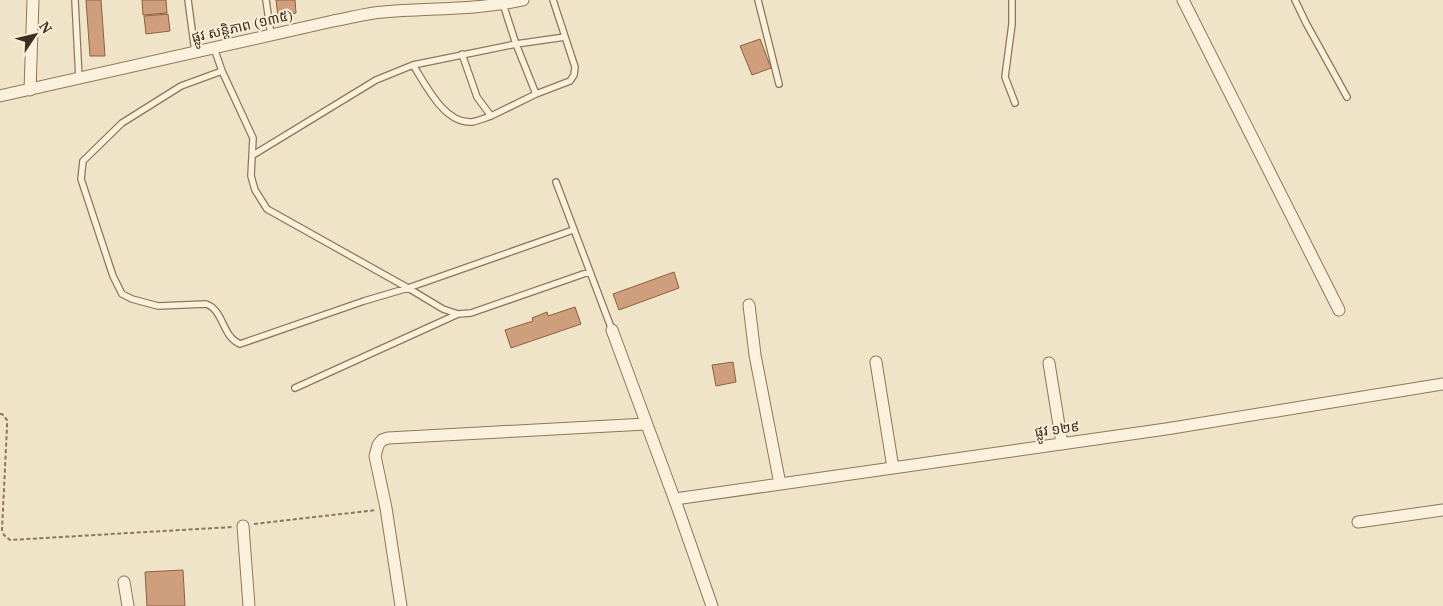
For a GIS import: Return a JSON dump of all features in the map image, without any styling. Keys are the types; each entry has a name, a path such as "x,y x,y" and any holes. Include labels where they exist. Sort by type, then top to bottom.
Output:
{"street":[{"path":"30,90 33,0"},
{"name":"ផ្លូវ សន្តិភាព (១៣៥)","path":"0,96 334,21 382,12 479,3 503,4 523,0"},
{"path":"1184,0 1339,310"},
{"path":"749,305 755,355 780,484"},
{"path":"612,330 675,499 712,606"},
{"path":"876,362 893,468"},
{"path":"1049,363 1062,444"},
{"name":"ផ្លូវ ១២៩","path":"675,499 1166,429 1443,384"},
{"path":"401,606 386,508 375,456 378,445 382,440 388,438 646,424"},
{"path":"1358,522 1443,510"},
{"path":"243,526 249,606"},
{"path":"124,582 128,606"}],"lane":[{"path":"75,0 79,79"},
{"path":"188,0 195,53"},
{"path":"266,0 271,35"},
{"path":"413,65 437,103 453,118 471,122 491,116 536,94 570,81 575,67 553,0"},
{"path":"758,0 779,84"},
{"path":"1012,0 1012,24 1005,78 1015,103"},
{"path":"1295,0 1347,96"},
{"path":"503,4 516,44 536,94"},
{"path":"253,155 376,80 413,65 516,44 565,37"},
{"path":"214,48 222,71 253,138 251,176 255,190 267,209 443,309 458,314"},
{"path":"462,54 477,97 491,116"},
{"path":"222,71 181,86 122,123 83,161 81,179 113,276 122,294 132,299 158,306 206,304 212,306 228,334 234,342 240,344 573,230"},
{"path":"556,182 612,330"},
{"path":"295,388 458,314 471,313 589,272"}],"path":[{"path":"0,414 7,420 2,530 4,536 10,540 243,526 386,508"}],"building":[{"path":"86,0 101,0 105,56 90,56"},
{"path":"142,0 166,0 167,13 143,15"},
{"path":"276,0 295,0 296,13 278,16"},
{"path":"168,14 170,31 146,34 144,16"},
{"path":"760,39 771,68 752,75 740,46"},
{"path":"674,272 679,288 619,310 613,294"},
{"path":"575,307 581,324 511,348 505,330 533,321 532,318 547,312 548,316"},
{"path":"733,362 736,382 716,386 712,365"},
{"path":"183,570 185,606 147,606 145,572"}]}
